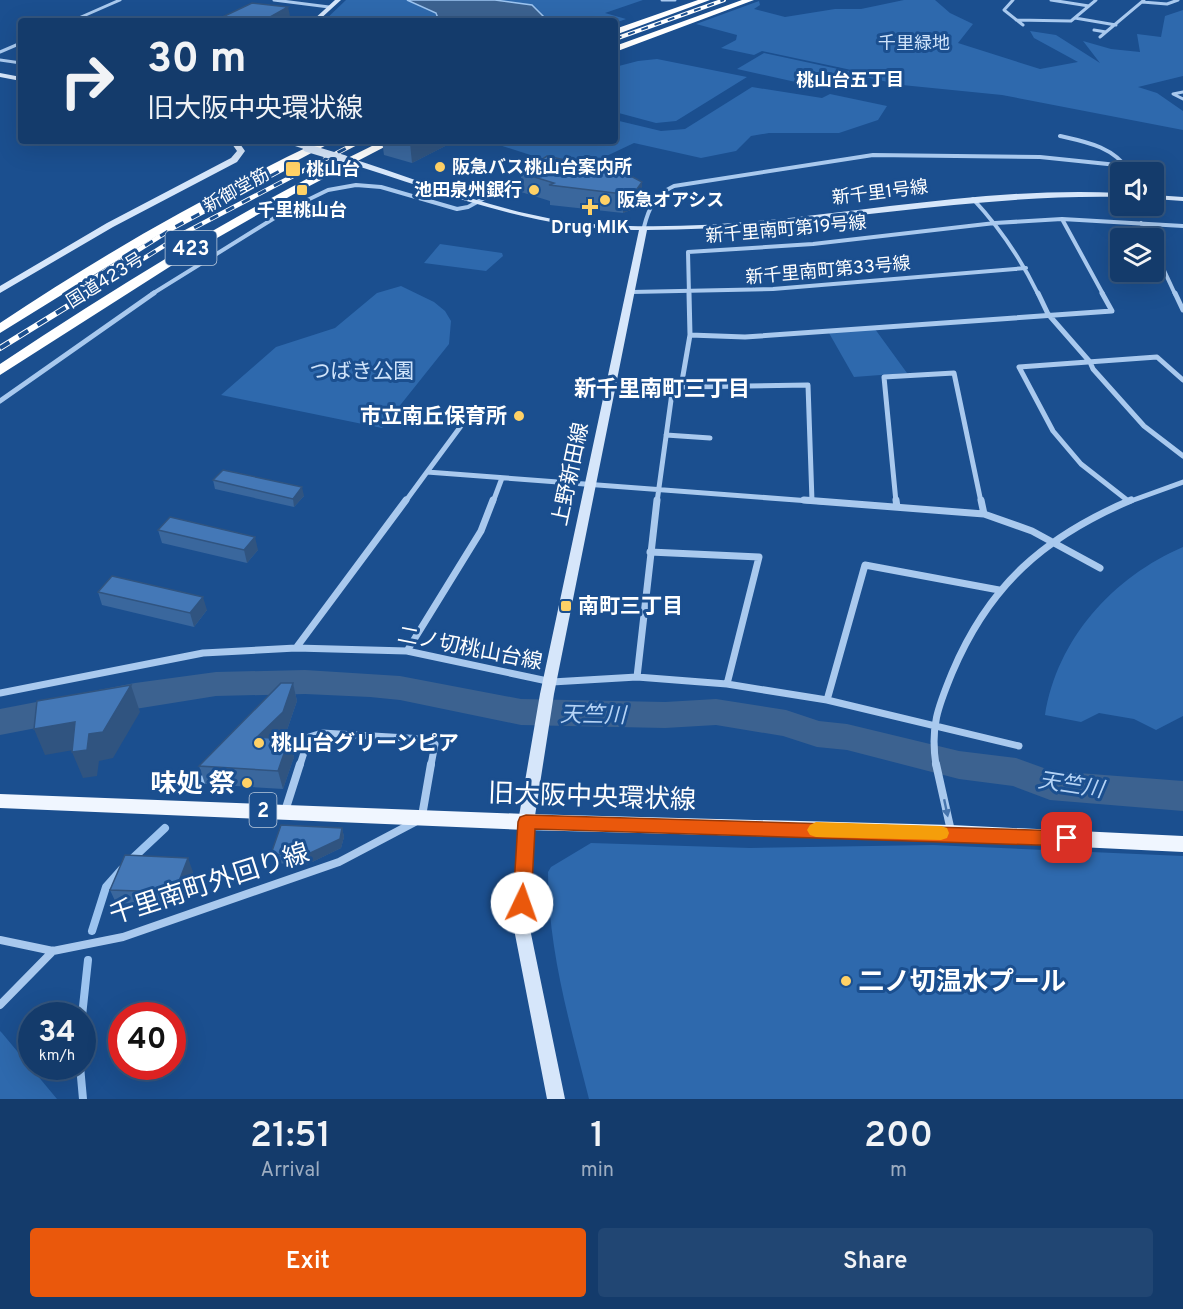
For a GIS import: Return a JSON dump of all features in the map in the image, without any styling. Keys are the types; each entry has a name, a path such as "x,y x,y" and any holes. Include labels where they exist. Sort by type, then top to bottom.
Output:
{"highway":[{"path":"618,26 700,0"},
{"path":"618,31 700,0"},
{"path":"618,42 735,0"},
{"path":"618,48 750,0"},
{"path":"671,29 719,6"},
{"name":"国道423号","path":"0,316 186,204 309,144"},
{"name":"新御堂筋","path":"0,329 96,266 183,215 323,144"},
{"name":"新御堂筋","path":"0,359 195,235 297,179 368,144"},
{"name":"国道423号","path":"0,371 74,320 196,244 351,158 384,144"}],"main road":[{"name":"旧大阪中央環状線","path":"0,801 526,822 951,833 1183,844"}],"street":[{"path":"79,18 120,0"},
{"path":"274,0 329,7"},
{"path":"318,18 338,0"},
{"path":"662,0 675,0"},
{"path":"1013,0 1004,10 1023,25"},
{"path":"1052,0 1089,6"},
{"path":"1016,20 1071,21 1096,0"},
{"path":"1100,37 1143,1 1167,4 1179,0"},
{"path":"1075,18 1116,25"},
{"path":"1094,30 1106,32"},
{"path":"0,52 18,44"},
{"path":"0,60 18,63"},
{"path":"0,70 18,73"},
{"path":"0,75 18,78"},
{"path":"1166,96 1183,92"},
{"path":"1173,95 1183,99"},
{"path":"1060,136 1103,148 1118,156 1123,162"},
{"path":"0,290 110,225 234,160 241,151 236,144"},
{"name":"新千里1号線","path":"309,144 567,221 623,228 748,224 972,198 1045,194 1110,195"},
{"path":"644,227 654,198 680,184 873,155 1040,157 1110,164"},
{"path":"0,401 147,296 325,190 355,185 374,185 457,209 484,198"},
{"path":"972,198 995,223 1026,267 1048,314 1144,426 1183,456"},
{"path":"1164,198 1183,199"},
{"path":"690,334 745,337 1112,311 1062,219"},
{"name":"新千里南町第19号線","path":"637,677 650,552 672,393 681,387 690,334 688,252 813,244 995,223 1062,219 1183,226"},
{"path":"1141,223 1143,228"},
{"name":"上野新田線","path":"526,822 549,688 589,485 644,227"},
{"name":"新千里南町第33号線","path":"631,292 773,290 1026,267"},
{"path":"1164,269 1183,308"},
{"path":"1127,500 1081,464 1053,431 1019,367 1157,357 1183,380"},
{"path":"897,507 884,377 954,373 984,514"},
{"path":"681,387 808,385 812,501"},
{"path":"296,648 461,426"},
{"path":"666,435 710,438"},
{"path":"427,472 984,514 1032,531 1100,568"},
{"path":"407,651 481,531 502,478"},
{"path":"951,833 934,753 933,725 962,646 999,590 1029,559 1051,541 1127,500 1183,482"},
{"path":"650,552 759,557 727,684"},
{"path":"827,699 866,565 999,590"},
{"name":"二ノ切桃山台線","path":"0,693 203,653 296,648 407,651 549,688 637,677 727,684 827,699 1018,746"},
{"path":"285,811 309,737 322,733 424,739 435,744 422,818"},
{"name":"千里南町外回り線","path":"0,940 53,951 123,938 339,862 422,818"},
{"path":"526,822 521,924 556,1099"},
{"path":"0,1005 53,951"}],"green space":[{"path":"346,0 643,0 605,13 626,19 618,22 618,18 327,18"},
{"name":"千里緑地","path":"904,0 935,0 950,13 973,24 958,43 1040,69 1078,62 1034,38 1030,31 1056,35 1100,63 1083,41 1111,49 1140,52 1137,34 1161,37 1165,16 1183,10 1183,76 1138,87 1157,93 1183,111 1183,130 1002,95 902,85 851,74 856,71 762,51 754,55 721,48 736,40 737,35 696,24 759,1 760,5 754,9 785,17 835,9 861,9"},
{"path":"764,53 852,72 827,89 737,69"},
{"path":"657,59 747,77 676,121 656,123 618,113 618,66"},
{"name":"千里緑地","path":"752,87 822,98 830,94 887,106 878,120 839,133 769,133 751,136 736,151 701,158 634,143 577,170 496,144 618,144 618,121 661,131 685,129"},
{"path":"440,244 502,253 503,256 486,271 424,263"},
{"name":"つばき公園","path":"401,286 434,302 445,311 451,321 449,344 382,428 221,395 276,347 335,328 377,293"},
{"path":"875,329 907,373 854,377 829,333"},
{"path":"1183,547 1183,716 1156,730 1134,719 1099,713 1081,722 1045,715 1062,661 1075,636 1092,614 1134,575"},
{"path":"591,843 750,848 933,845 1183,856 1183,1099 589,1099 561,987 552,930 548,872 551,867"},
{"path":"0,1031 18,1052 18,1080 41,1080 57,1099 0,1099"}],"shaded area":[{"path":"407,0 495,0 532,5 545,18 438,18 436,13"}],"building":[{"path":"252,3 288,7 268,18 220,18"},
{"path":"547,156 627,174 642,182 637,189 623,194 549,185 554,183 521,173"},
{"path":"223,470 302,487 293,499 213,480"},
{"path":"170,517 255,537 244,550 158,530"},
{"path":"112,576 203,597 190,613 98,592"},
{"path":"281,683 293,683 283,712 257,737 289,739 278,771 199,766"},
{"path":"131,685 103,732 89,734 87,750 72,752 75,722 34,729 37,701"},
{"path":"281,825 342,828 340,839 304,856 271,854"},
{"path":"125,855 188,858 176,889 165,892 110,890"}],"waterway":[{"name":"天竺川","path":"0,722 135,696 216,684 305,682 370,685 400,688 521,712 665,715 702,711 716,712 786,723 817,734 847,737 959,765 1016,772 1050,785 1183,796"},
{"path":"197,785 207,776"},
{"path":"133,858 165,828"},
{"path":"92,931 106,887 122,869"},
{"path":"84,1002 88,960"},
{"path":"81,1080 83,1099"}],"railway":[{"path":"618,38 724,0"},
{"path":"87,294 186,232 354,144"},
{"path":"69,294 173,228 287,167"},
{"path":"0,348 89,293"}],"slow traffic":[{"path":"816,830 941,833"}],"place":[{"name":"阪急バス桃山台案内所","path":"440,167"},
{"name":"桃山台","path":"293,169"},
{"name":"千里桃山台","path":"302,190"},
{"name":"池田泉州銀行","path":"534,190"},
{"name":"阪急オアシス","path":"605,200"},
{"name":"Drug MIK","path":"590,207"},
{"name":"市立南丘保育所","path":"519,416"},
{"name":"南町三丁目","path":"566,606"},
{"name":"桃山台グリーンピア","path":"259,743"},
{"name":"味処 祭","path":"247,783"},
{"name":"二ノ切温水プール","path":"846,981"}],"district":[{"name":"桃山台五丁目","path":"850,80"},
{"name":"新千里南町三丁目","path":"662,388"}],"route":[{"path":"522,903 526,822 1067,838"}]}
